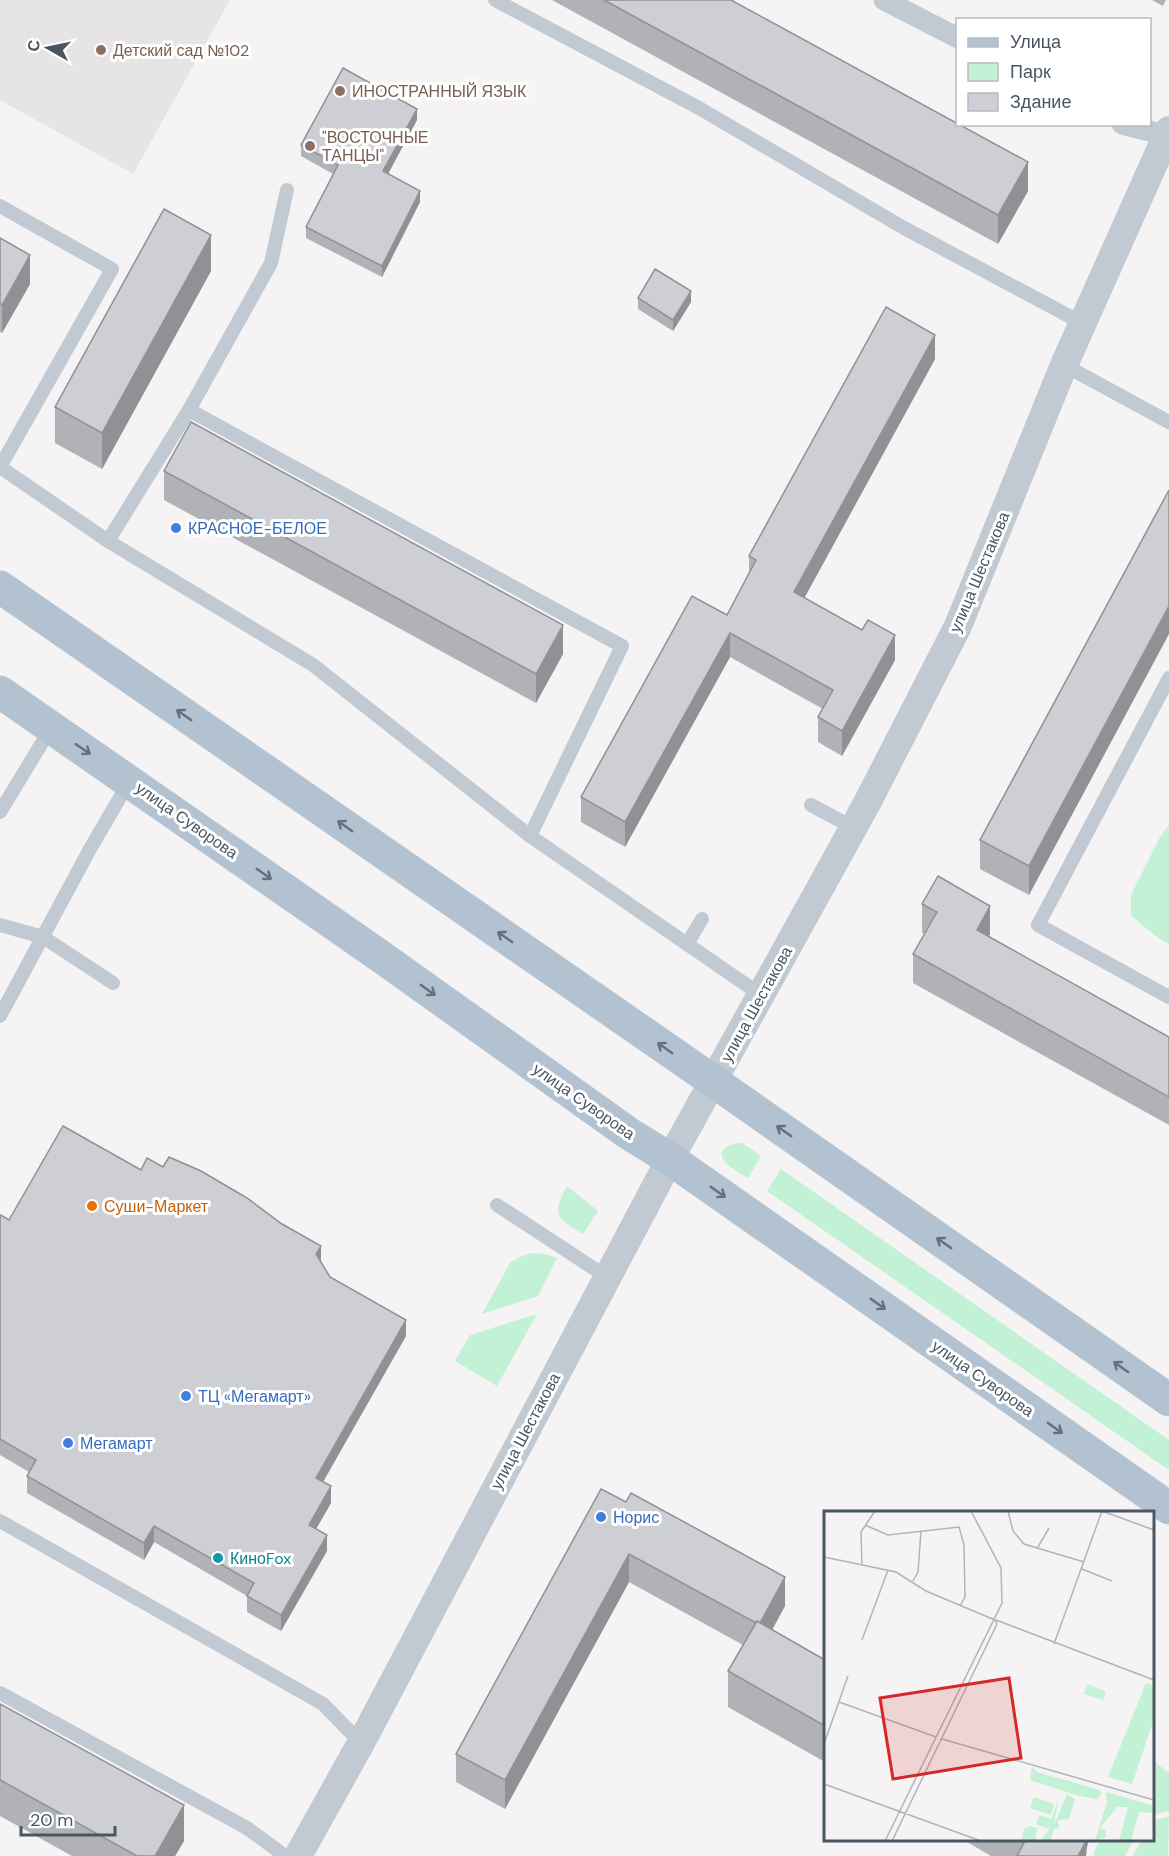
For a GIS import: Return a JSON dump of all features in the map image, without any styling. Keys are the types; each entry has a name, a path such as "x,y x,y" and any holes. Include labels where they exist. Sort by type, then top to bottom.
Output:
{"main road":[{"path":"0,587 1169,1400"},
{"name":"улица Суворова","path":"0,692 130,780 628,1133 670,1159 1169,1508"}],"street":[{"path":"884,0 956,38"},
{"path":"1132,126 1168,133"},
{"name":"улица Шестакова","path":"298,1856 361,1743 670,1159 854,828 958,626 1064,365 1168,133"}],"lane":[{"path":"495,0 699,108 904,228 1082,323"},
{"path":"108,541 189,410 271,263 287,190"},
{"path":"0,206 112,269 0,467 108,541 313,665 530,836 761,995"},
{"path":"1064,365 1169,422"},
{"path":"189,410 622,646 530,836"},
{"path":"1169,678 1038,925 1169,996"},
{"path":"0,812 51,728"},
{"path":"0,1016 130,780"},
{"path":"811,805 854,828"},
{"path":"687,944 702,919"},
{"path":"0,925 44,937 113,983"},
{"path":"497,1205 607,1277"},
{"path":"0,1521 323,1704 361,1743"},
{"path":"0,1693 247,1828 285,1856"}],"shaded area":[{"name":"Детский сад №102","path":"0,0 230,0 133,174 0,100"}],"green space":[{"path":"1169,825 1169,944 1131,916 1131,895 1160,837"},
{"path":"742,1143 761,1156 748,1178 730,1166 722,1156 722,1152 727,1147"},
{"path":"781,1169 1169,1440 1169,1470 767,1191"},
{"path":"567,1186 598,1211 583,1234 567,1224 559,1215 559,1204"},
{"path":"532,1253 557,1258 538,1296 482,1314 510,1263"},
{"path":"537,1314 497,1386 455,1361 470,1335"},
{"path":"1154,1762 1169,1773 1169,1811 1154,1815"},
{"path":"1169,1817 1168,1856 1133,1856 1140,1841 1154,1841 1154,1820"},
{"path":"1100,1841 1133,1841 1125,1856 1095,1856 1093,1854"}],"building":[{"path":"604,0 731,0 956,123 956,126 962,126 1028,162 998,215"},
{"path":"343,68 417,109 383,171 420,191 382,266 306,227 338,165 301,145"},
{"path":"164,209 211,235 102,433 55,407"},
{"path":"0,238 30,255 2,305 0,303"},
{"path":"655,269 691,291 673,320 638,298"},
{"path":"886,307 935,335 794,592 862,630 868,620 895,635 842,731 818,717 833,690 730,633 625,822 581,797 692,596 727,615 756,560 749,556"},
{"path":"191,422 563,625 536,674 164,471"},
{"path":"1169,490 1169,606 1029,866 980,840"},
{"path":"938,876 990,906 977,930 1169,1037 1169,1097 913,954 937,912 922,904"},
{"name":"ТЦ «Мегамарт»","path":"63,1126 141,1170 147,1158 163,1167 169,1157 201,1171 247,1198 282,1224 321,1246 316,1254 330,1277 406,1320 316,1478 331,1486 309,1525 327,1535 281,1615 247,1596 254,1583 154,1526 144,1543 27,1476 36,1460 0,1439 0,1217 1,1215 9,1220"},
{"path":"601,1489 626,1502 631,1493 785,1577 760,1623 757,1621 756,1623 629,1554 505,1780 456,1754"},
{"path":"757,1621 824,1659 824,1725 728,1671"},
{"path":"0,1704 184,1805 155,1856 137,1856 0,1780"},
{"path":"1025,1841 1086,1841 1078,1856 1017,1856"}],"place":[{"name":"Детский сад №102","path":"101,50"},
{"name":"ИНОСТРАННЫЙ ЯЗЫК","path":"340,91"},
{"name":"\"ВОСТОЧНЫЕ ТАНЦЫ\"","path":"310,146"},
{"name":"КРАСНОЕ-БЕЛОЕ","path":"176,528"},
{"name":"Суши-Маркет","path":"92,1206"},
{"name":"ТЦ «Мегамарт»","path":"186,1396"},
{"name":"Мегамарт","path":"68,1443"},
{"name":"Норис","path":"601,1517"},
{"name":"КиноFox","path":"218,1558"}]}
